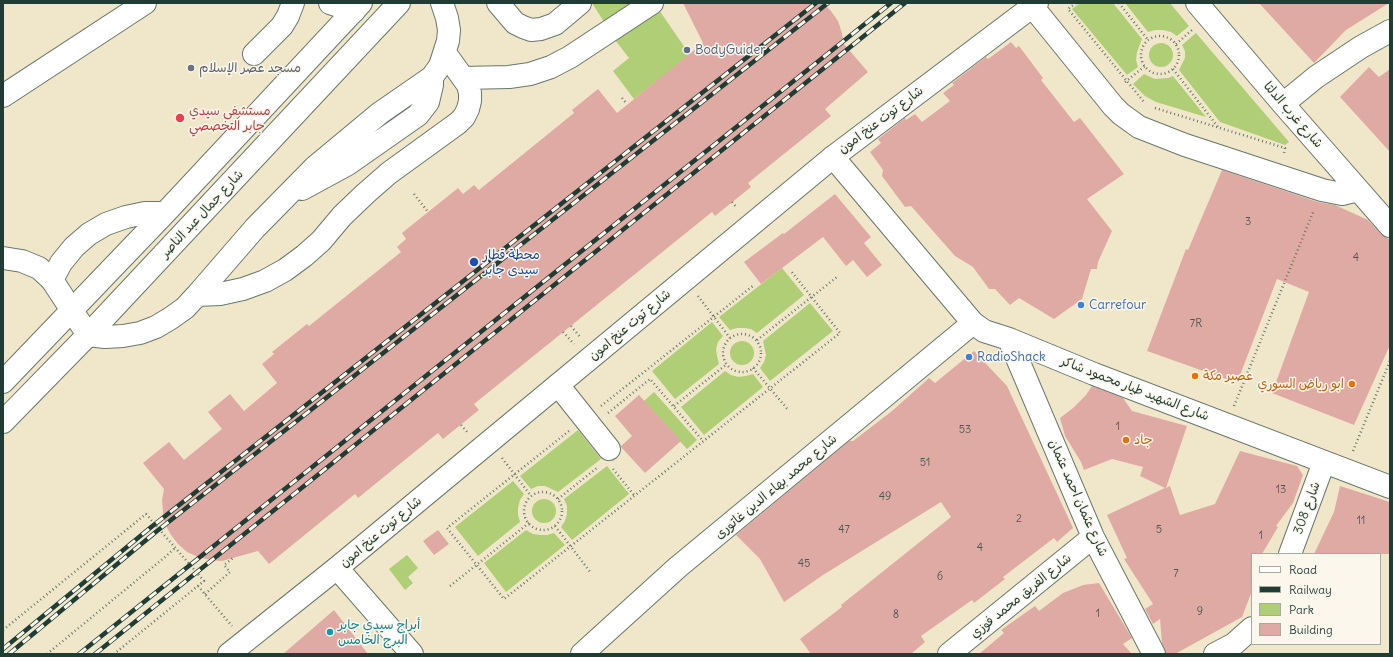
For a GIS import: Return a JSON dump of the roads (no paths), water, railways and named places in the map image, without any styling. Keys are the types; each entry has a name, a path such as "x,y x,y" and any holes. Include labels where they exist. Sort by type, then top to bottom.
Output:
{"street":[{"path":"3,96 145,3"},
{"path":"254,54 282,26 293,3"},
{"path":"330,3 358,7"},
{"name":"شارع جمال عبد الناصر","path":"3,422 88,335 399,3"},
{"path":"3,258 22,260 38,268 52,280 88,335 105,337 123,336 140,333 156,327 185,308 255,228 315,167 380,113 432,77 440,66 448,41 449,30 442,3"},
{"path":"498,3 515,23 531,30 540,30 555,24 580,3"},
{"path":"463,78 509,77 530,74 551,68 652,3"},
{"name":"شارع غرب الدلتا","path":"1197,3 1390,226"},
{"path":"1034,5 1106,98 1121,114 1139,127 1178,143 1332,193 1342,194 1358,190"},
{"name":"شارع توت عنخ امون","path":"229,654 337,568 833,157 1034,5"},
{"name":"شارع جمال عبد الناصر","path":"3,382 165,213 358,7"},
{"path":"1283,104 1316,77 1390,30"},
{"path":"197,295 220,294 243,289 265,281 285,270 321,241 342,216 389,173 458,123 464,117 470,101 469,89 445,53"},
{"path":"284,197 328,176 348,164 418,115 424,109 431,94 432,77"},
{"path":"395,131 411,156"},
{"name":"شارع الشهيد طيار محمود شاكر","path":"833,157 973,323 984,331 1009,339 1094,374 1390,487"},
{"path":"52,280 61,263 74,247 89,234 106,224 126,216 145,213 165,213"},
{"name":"شارع محمد بهاء الدين غاتورى","path":"582,654 678,567 973,323"},
{"name":"شارع عثمان احمد عثمان","path":"1009,339 1093,537 1154,654"},
{"path":"558,385 589,416 604,457"},
{"name":"شارع 308","path":"1290,553 1324,462"},
{"name":"شارع الفريق محمد فوزي","path":"949,654 1093,537"},
{"path":"337,568 412,654"},
{"path":"1215,654 1234,644 1251,629"}],"railway":[{"path":"3,649 150,528 816,3"},
{"path":"9,654 157,531 828,3"},
{"path":"79,654 891,3"},
{"path":"95,654 905,3"}],"place":[{"name":"BodyGuider","path":"687,50"},
{"name":"مسجد عصر الإسلام","path":"191,68"},
{"name":"مستشفى سيدي جابر التخصصي","path":"180,118"},
{"name":"محطة قطار سيدى جابر","path":"474,262"},
{"name":"Carrefour","path":"1081,305"},
{"name":"RadioShack","path":"969,357"},
{"name":"عصير مكة","path":"1195,376"},
{"name":"ابو رياض السوري","path":"1352,384"},
{"name":"جاد","path":"1126,440"},
{"name":"أبراج سيدي جابر البرج الخامس","path":"330,632"}]}
